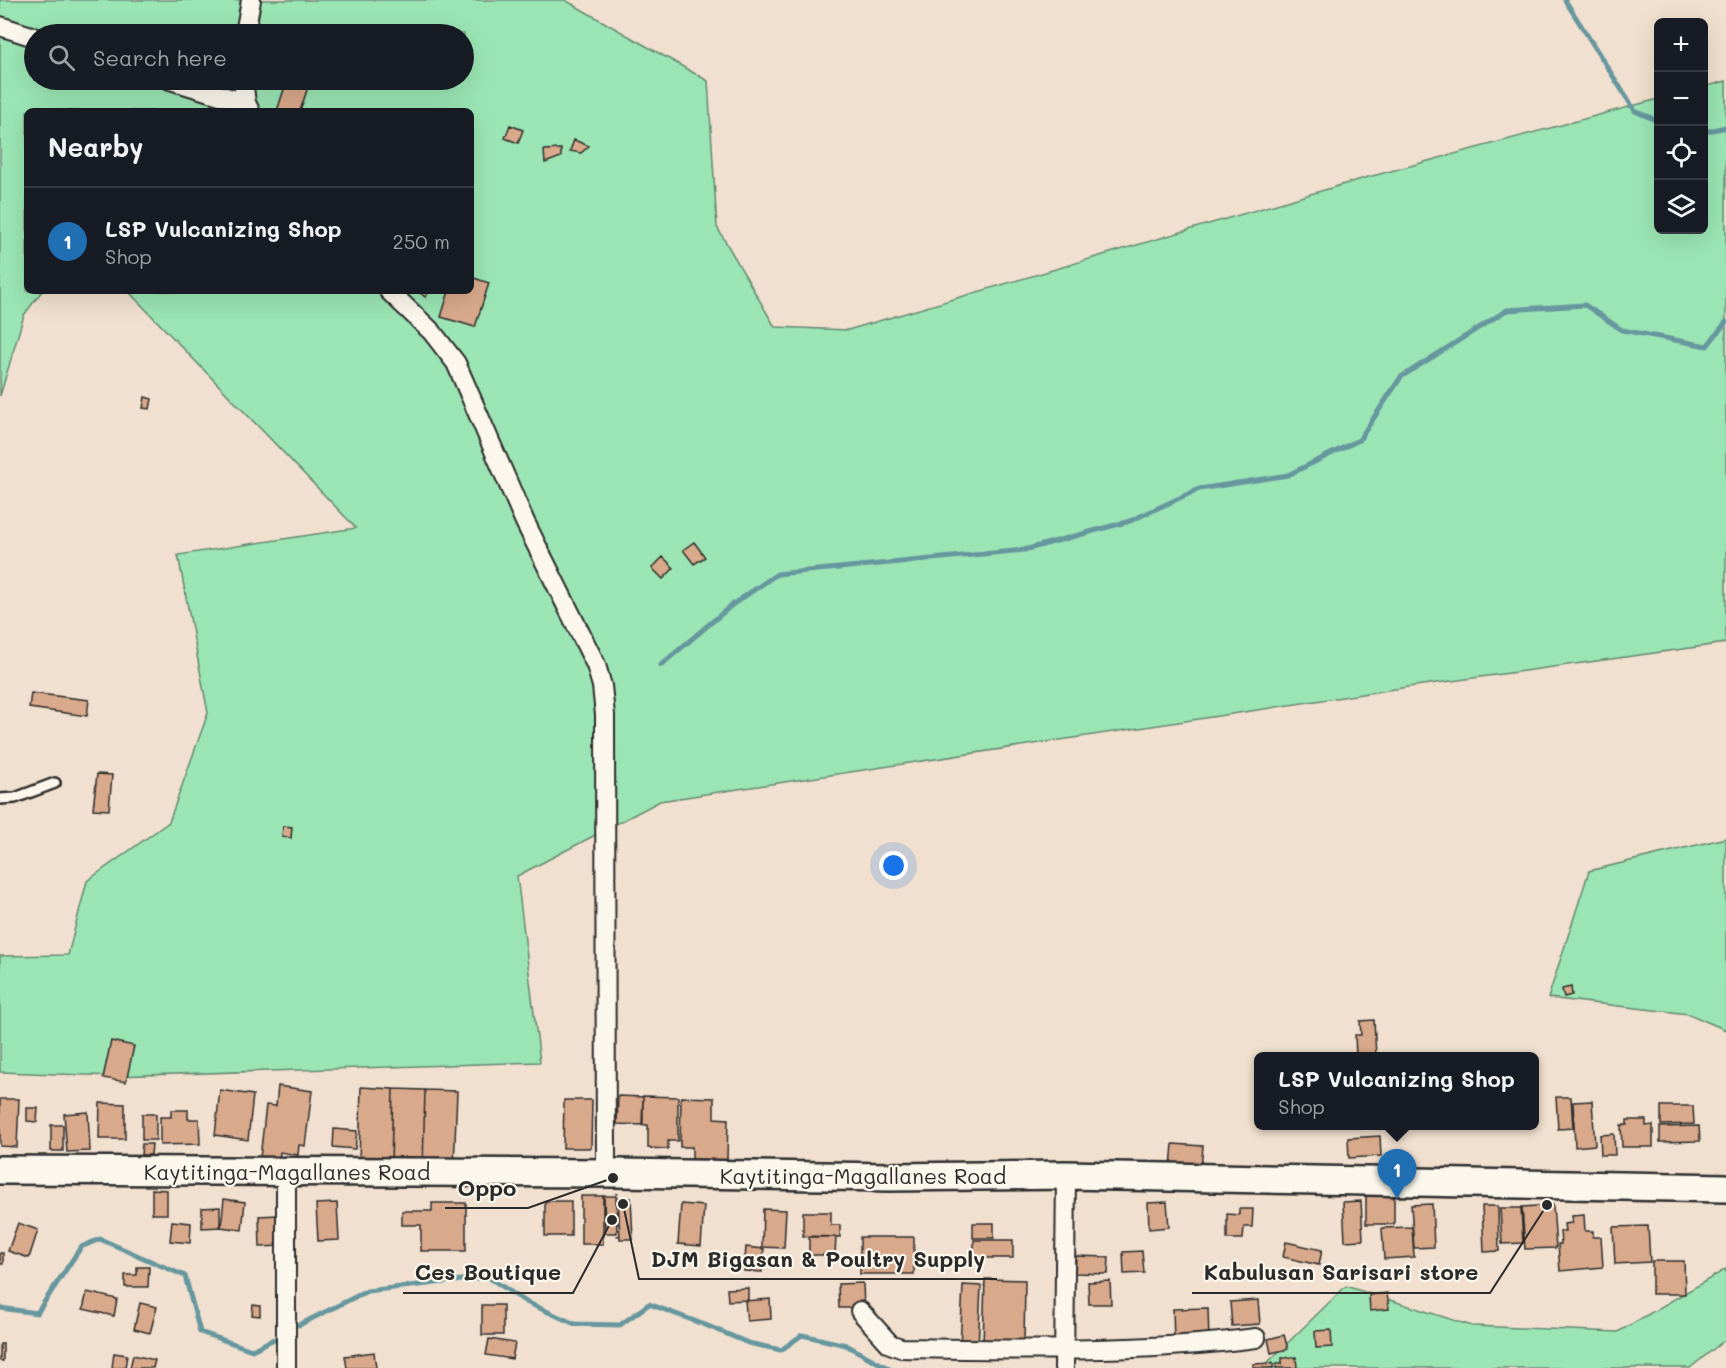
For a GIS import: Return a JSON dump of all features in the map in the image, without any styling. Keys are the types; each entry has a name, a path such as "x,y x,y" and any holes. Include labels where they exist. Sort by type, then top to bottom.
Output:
{"main road":[{"name":"Kaytitinga-Magallanes Road","path":"0,1170 611,1173 890,1177 1066,1176 1726,1188"}],"street":[{"path":"247,24 251,0"},
{"path":"0,26 24,34"},
{"path":"199,90 248,107 245,90"},
{"path":"392,294 432,332 456,363 525,522 596,665 602,686 605,715 611,1173"},
{"path":"286,1172 286,1368"},
{"path":"1064,1359 1066,1176"},
{"path":"860,1311 890,1344 902,1348 1064,1359 1256,1338"}],"lane":[{"path":"0,799 15,798 55,783"}],"path":[{"path":"611,1173 618,1238"}],"green space":[{"path":"0,0 565,0 708,81 717,227 775,327 848,330 1365,178 1654,100 1654,234 1708,234 1708,86 1726,81 1726,643 1408,687 660,801 517,876 540,1062 115,1076 0,1072 0,956 68,955 87,881 169,822 208,713 178,555 356,528 131,294 474,294 474,108 24,108 24,294 40,294 24,315 0,396"},
{"path":"1726,838 1726,1030 1689,1014 1548,998 1589,871"},
{"path":"1726,1269 1726,1339 1690,1368 1262,1368 1346,1286 1472,1326 1618,1332"}],"building":[{"path":"284,90 307,90 301,108 278,108"},
{"path":"510,125 523,130 518,143 505,138"},
{"path":"574,140 589,146 581,153 570,151"},
{"path":"561,149 561,157 545,163 544,150"},
{"path":"474,278 489,283 475,327 441,317 448,294 474,294"},
{"path":"145,397 152,399 150,409 143,408"},
{"path":"694,542 705,557 694,564 683,550"},
{"path":"663,557 674,568 663,579 652,568"},
{"path":"31,693 89,700 87,716 29,708"},
{"path":"97,774 112,775 109,810 93,809"},
{"path":"283,826 292,827 291,838 282,837"},
{"path":"1571,987 1572,995 1564,997 1562,989"},
{"path":"1374,1020 1376,1052 1356,1052 1355,1035 1361,1035 1360,1021"},
{"path":"111,1041 134,1046 126,1082 103,1078"},
{"path":"278,1086 312,1091 305,1146 299,1145 298,1155 280,1152 279,1160 260,1158 266,1105 276,1106"},
{"path":"361,1087 393,1089 391,1165 359,1163"},
{"path":"393,1089 425,1090 423,1166 391,1165"},
{"path":"220,1090 253,1095 248,1140 215,1135"},
{"path":"425,1090 457,1091 454,1167 423,1166"},
{"path":"618,1096 643,1097 642,1125 617,1124"},
{"path":"643,1096 678,1097 678,1141 668,1141 668,1149 648,1148 648,1125 643,1125"},
{"path":"681,1097 714,1098 714,1118 728,1119 727,1160 692,1159 692,1147 680,1147"},
{"path":"1556,1097 1571,1097 1573,1128 1558,1129"},
{"path":"0,1099 19,1099 17,1147 0,1146"},
{"path":"564,1100 592,1100 591,1148 563,1148"},
{"path":"1592,1101 1595,1145 1575,1147 1573,1102"},
{"path":"100,1103 125,1104 125,1139 99,1139"},
{"path":"1661,1106 1693,1106 1694,1124 1661,1125"},
{"path":"27,1108 38,1108 37,1122 27,1121"},
{"path":"171,1110 188,1110 188,1119 199,1119 200,1144 160,1145 160,1117 171,1117"},
{"path":"88,1112 90,1151 67,1152 64,1114"},
{"path":"142,1114 156,1114 156,1140 142,1140"},
{"path":"1627,1120 1646,1120 1646,1126 1653,1125 1653,1147 1622,1147 1621,1125 1627,1125"},
{"path":"51,1125 63,1125 63,1151 51,1151"},
{"path":"1699,1126 1700,1141 1660,1142 1660,1127"},
{"path":"334,1129 357,1131 355,1149 333,1147"},
{"path":"1614,1134 1615,1155 1601,1155 1600,1135"},
{"path":"1380,1136 1381,1156 1349,1158 1348,1138"},
{"path":"142,1144 152,1144 151,1155 141,1155"},
{"path":"1173,1144 1203,1146 1201,1169 1171,1166"},
{"path":"152,1189 167,1190 167,1214 152,1214"},
{"path":"1366,1195 1394,1195 1394,1224 1366,1224"},
{"path":"581,1196 603,1196 603,1244 581,1244"},
{"path":"604,1196 616,1196 617,1233 605,1233"},
{"path":"618,1198 631,1198 633,1239 620,1239"},
{"path":"224,1199 245,1202 242,1230 221,1227"},
{"path":"545,1201 571,1201 571,1236 545,1236"},
{"path":"1361,1201 1363,1240 1345,1241 1343,1202"},
{"path":"1167,1202 1169,1227 1149,1229 1148,1203"},
{"path":"337,1203 339,1240 318,1241 316,1204"},
{"path":"432,1203 466,1203 466,1251 421,1251 421,1225 402,1225 402,1211 432,1211"},
{"path":"681,1204 704,1206 701,1246 678,1244"},
{"path":"1432,1204 1434,1247 1414,1248 1411,1205"},
{"path":"1553,1205 1556,1248 1525,1249 1522,1207"},
{"path":"1482,1206 1498,1206 1499,1251 1484,1252"},
{"path":"220,1207 220,1227 202,1228 202,1208"},
{"path":"1500,1208 1521,1208 1523,1243 1502,1244"},
{"path":"763,1209 786,1210 784,1248 762,1247"},
{"path":"1239,1209 1253,1209 1252,1227 1244,1227 1243,1239 1227,1239 1227,1214 1239,1215"},
{"path":"803,1212 831,1212 831,1225 840,1225 840,1237 803,1236"},
{"path":"278,1215 280,1246 260,1247 259,1216"},
{"path":"1584,1215 1585,1231 1593,1231 1593,1237 1601,1237 1603,1267 1560,1271 1558,1244 1561,1244 1560,1231 1565,1231 1564,1224 1572,1223 1571,1216"},
{"path":"172,1221 191,1223 190,1243 170,1241"},
{"path":"18,1223 38,1230 29,1258 8,1251"},
{"path":"973,1223 994,1223 994,1238 973,1238"},
{"path":"1648,1226 1650,1262 1615,1264 1613,1227"},
{"path":"1412,1227 1414,1257 1384,1259 1382,1228"},
{"path":"809,1237 836,1237 835,1255 809,1255"},
{"path":"860,1237 914,1237 914,1274 860,1274"},
{"path":"974,1240 1013,1240 1013,1258 974,1258"},
{"path":"1286,1242 1322,1250 1319,1265 1283,1257"},
{"path":"746,1247 764,1249 762,1272 744,1271"},
{"path":"1142,1251 1144,1273 1124,1274 1123,1252"},
{"path":"0,1253 3,1253 3,1264 0,1264"},
{"path":"1076,1256 1109,1257 1108,1274 1075,1273"},
{"path":"1652,1261 1684,1261 1685,1294 1652,1294"},
{"path":"137,1267 149,1267 148,1287 125,1287 125,1275 137,1275"},
{"path":"985,1279 1025,1280 1024,1345 983,1344"},
{"path":"1110,1281 1111,1304 1089,1304 1088,1282"},
{"path":"863,1283 864,1308 839,1308 838,1284"},
{"path":"963,1285 981,1286 978,1347 960,1346"},
{"path":"748,1288 748,1300 728,1301 727,1289"},
{"path":"87,1292 117,1299 114,1316 83,1309"},
{"path":"1387,1293 1389,1309 1370,1311 1369,1295"},
{"path":"770,1299 771,1319 747,1321 745,1301"},
{"path":"1258,1300 1260,1324 1232,1326 1230,1302"},
{"path":"140,1303 157,1307 150,1333 134,1329"},
{"path":"253,1305 260,1306 260,1316 252,1315"},
{"path":"482,1305 503,1305 503,1335 482,1335"},
{"path":"1208,1308 1209,1341 1174,1342 1173,1309"},
{"path":"1331,1330 1332,1347 1316,1348 1315,1331"},
{"path":"1284,1335 1288,1349 1271,1353 1268,1339"},
{"path":"489,1339 515,1343 512,1359 486,1355"},
{"path":"0,1344 3,1344 3,1361 0,1361"},
{"path":"374,1352 376,1368 347,1368 345,1356"},
{"path":"114,1353 127,1355 125,1368 112,1368"},
{"path":"133,1355 155,1360 153,1368 130,1368"},
{"path":"1296,1357 1297,1368 1276,1368 1276,1364 1282,1364 1282,1358"},
{"path":"1273,1363 1273,1368 1253,1368 1253,1364"}],"waterway":[{"path":"1565,0 1635,111 1654,119"},
{"path":"1708,131 1726,127"},
{"path":"661,665 732,605 777,574 1024,550 1130,521 1199,489 1288,475 1359,440 1401,377 1507,310 1585,305 1622,330 1707,346 1726,322"},
{"path":"0,1308 37,1313 81,1247 100,1239 185,1276 200,1332 252,1350 274,1339"},
{"path":"299,1325 367,1291 488,1277 526,1302 575,1324 620,1325 649,1304 748,1343 781,1350 802,1335 846,1345 888,1368"}],"place":[{"name":"Oppo","path":"613,1178"},
{"name":"LSP Vulcanizing Shop","path":"1397,1199"},
{"name":"DJM Bigasan & Poultry Supply","path":"623,1204"},
{"name":"Kabulusan Sarisari store","path":"1547,1205"},
{"name":"Ces Boutique","path":"612,1220"}]}
